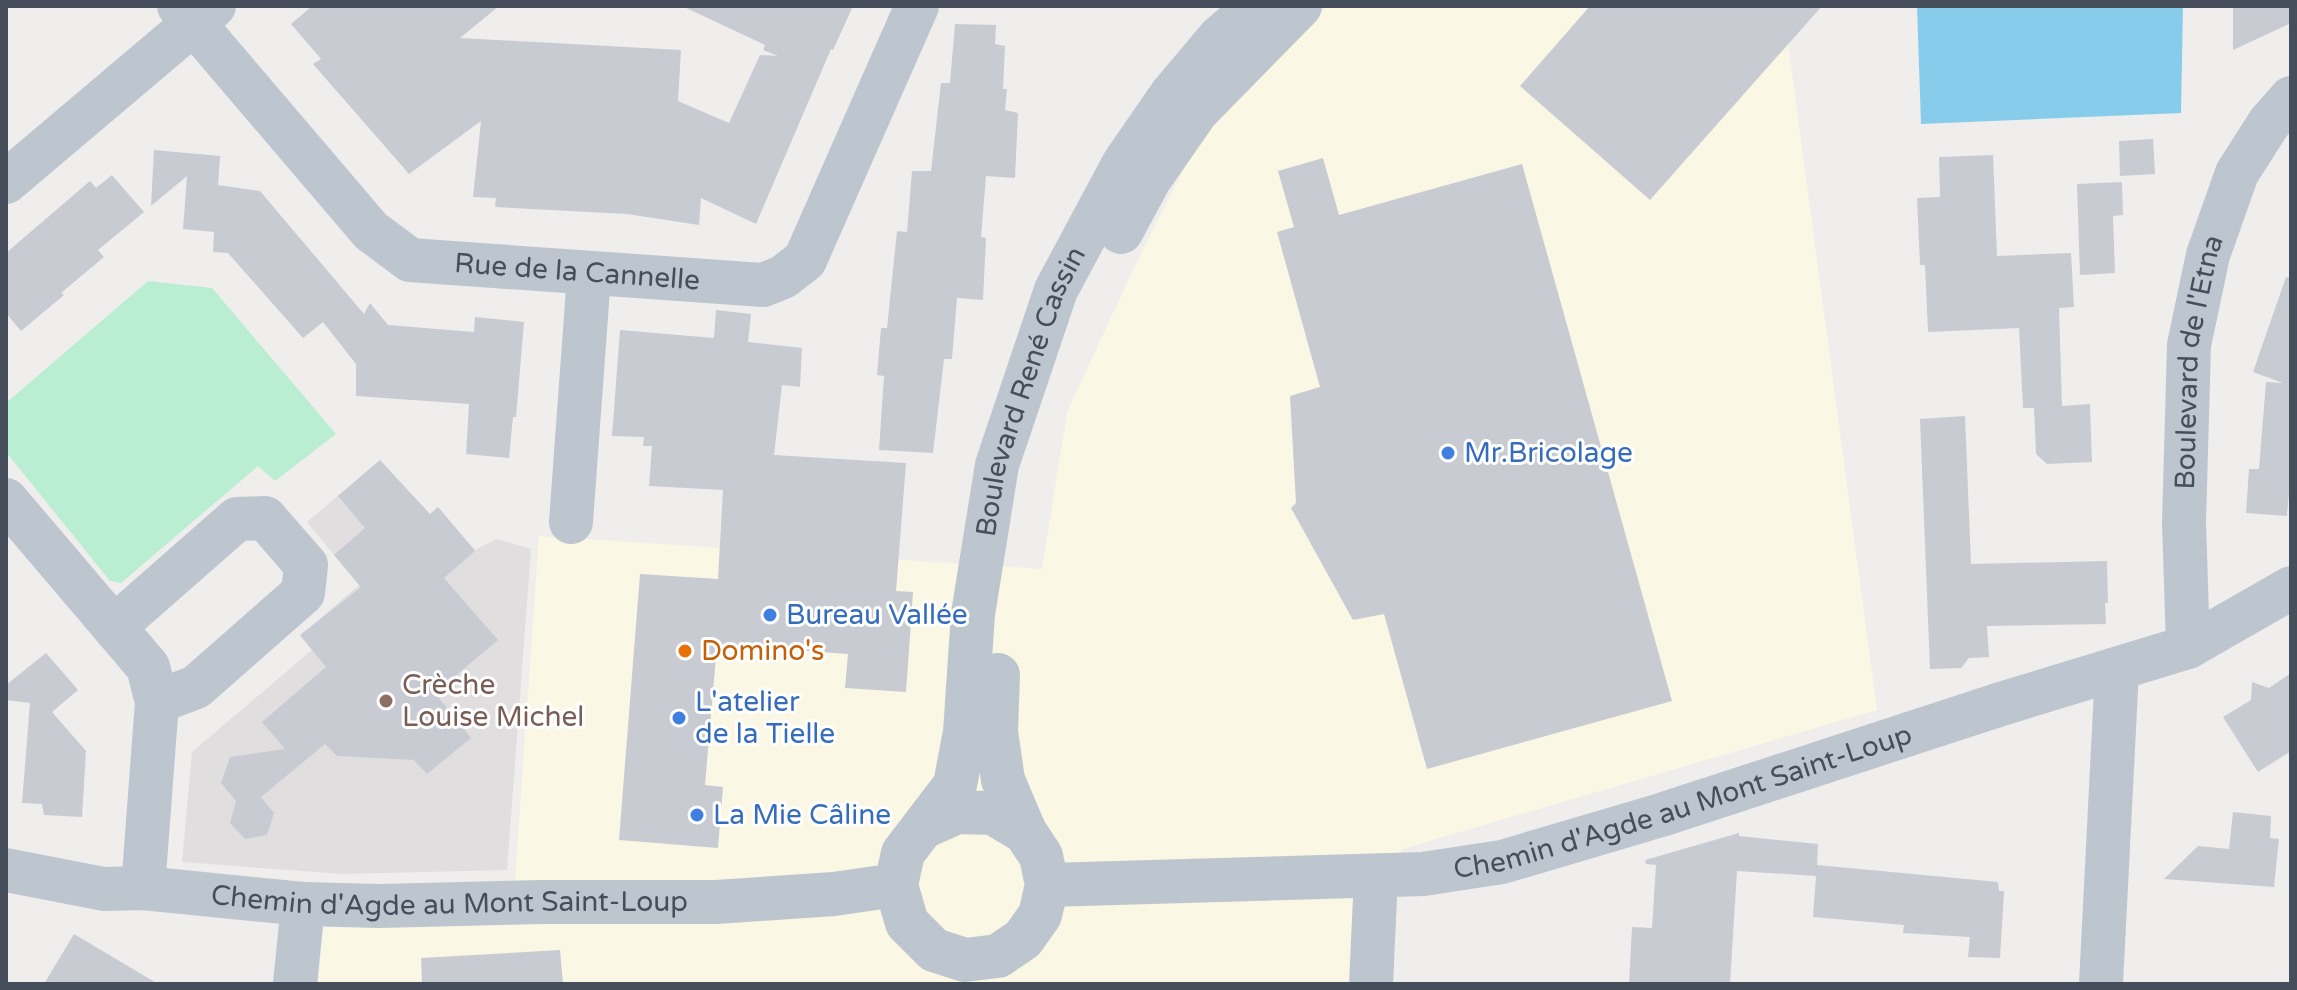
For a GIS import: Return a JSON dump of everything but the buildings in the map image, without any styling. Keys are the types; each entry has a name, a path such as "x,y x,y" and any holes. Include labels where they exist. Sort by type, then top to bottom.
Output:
{"street":[{"name":"Rue de la Cannelle","path":"196,12 371,231 410,260 763,285 783,277 805,260 917,6"},
{"name":"Boulevard René Cassin","path":"923,827 955,785 965,732 973,614 997,465 1056,290 1124,163 1171,95 1219,38 1256,6"},
{"name":"Boulevard René Cassin","path":"1025,832 1003,780 996,732 1001,615 1024,471 1084,301 1149,180 1197,111 1300,6"},
{"path":"6,182 196,12"},
{"name":"Boulevard de l'Etna","path":"2188,647 2184,522 2189,345 2208,255 2237,173 2269,123 2291,98"},
{"path":"571,522 589,275"},
{"path":"6,500 148,667 157,702 143,888"},
{"path":"114,627 237,519 265,518 306,565 303,593 196,687 157,702"},
{"name":"Chemin d'Agde au Mont Saint-Loup","path":"1047,885 1423,874 1502,862 1661,815 2001,704 2188,647 2291,588"},
{"path":"2101,984 2117,670"},
{"path":"957,812 993,813 1025,832 1041,856 1047,885 1040,915 1023,939 990,970 965,960 940,967 907,923 896,885 903,853 923,827 957,812"},
{"name":"Chemin d'Agde au Mont Saint-Loup","path":"6,870 104,889 143,888 303,904 379,906 716,902 834,894 896,885"},
{"path":"1371,984 1376,876"},
{"path":"295,984 303,904"}],"shaded area":[{"path":"1328,6 1783,6 1877,710 1402,849 1364,905 1360,984 318,984 326,898 514,893 539,536 1042,569 1067,412 1140,255 1209,119"},
{"name":"Crèche Louise Michel","path":"380,460 429,515 438,507 475,550 497,539 531,549 507,870 342,874 182,862 192,752 312,650 300,636 359,585 307,522"}],"green space":[{"path":"148,281 212,288 336,434 275,481 258,466 121,583 110,581 6,452 6,403"}],"water":[{"path":"1917,6 2183,6 2181,113 1921,124"}],"place":[{"name":"Mr.Bricolage","path":"1448,453"},
{"name":"Bureau Vallée","path":"770,615"},
{"name":"Domino's","path":"685,651"},
{"name":"Crèche Louise Michel","path":"386,701"},
{"name":"L'atelier de la Tielle","path":"679,718"},
{"name":"La Mie Câline","path":"697,815"}]}
